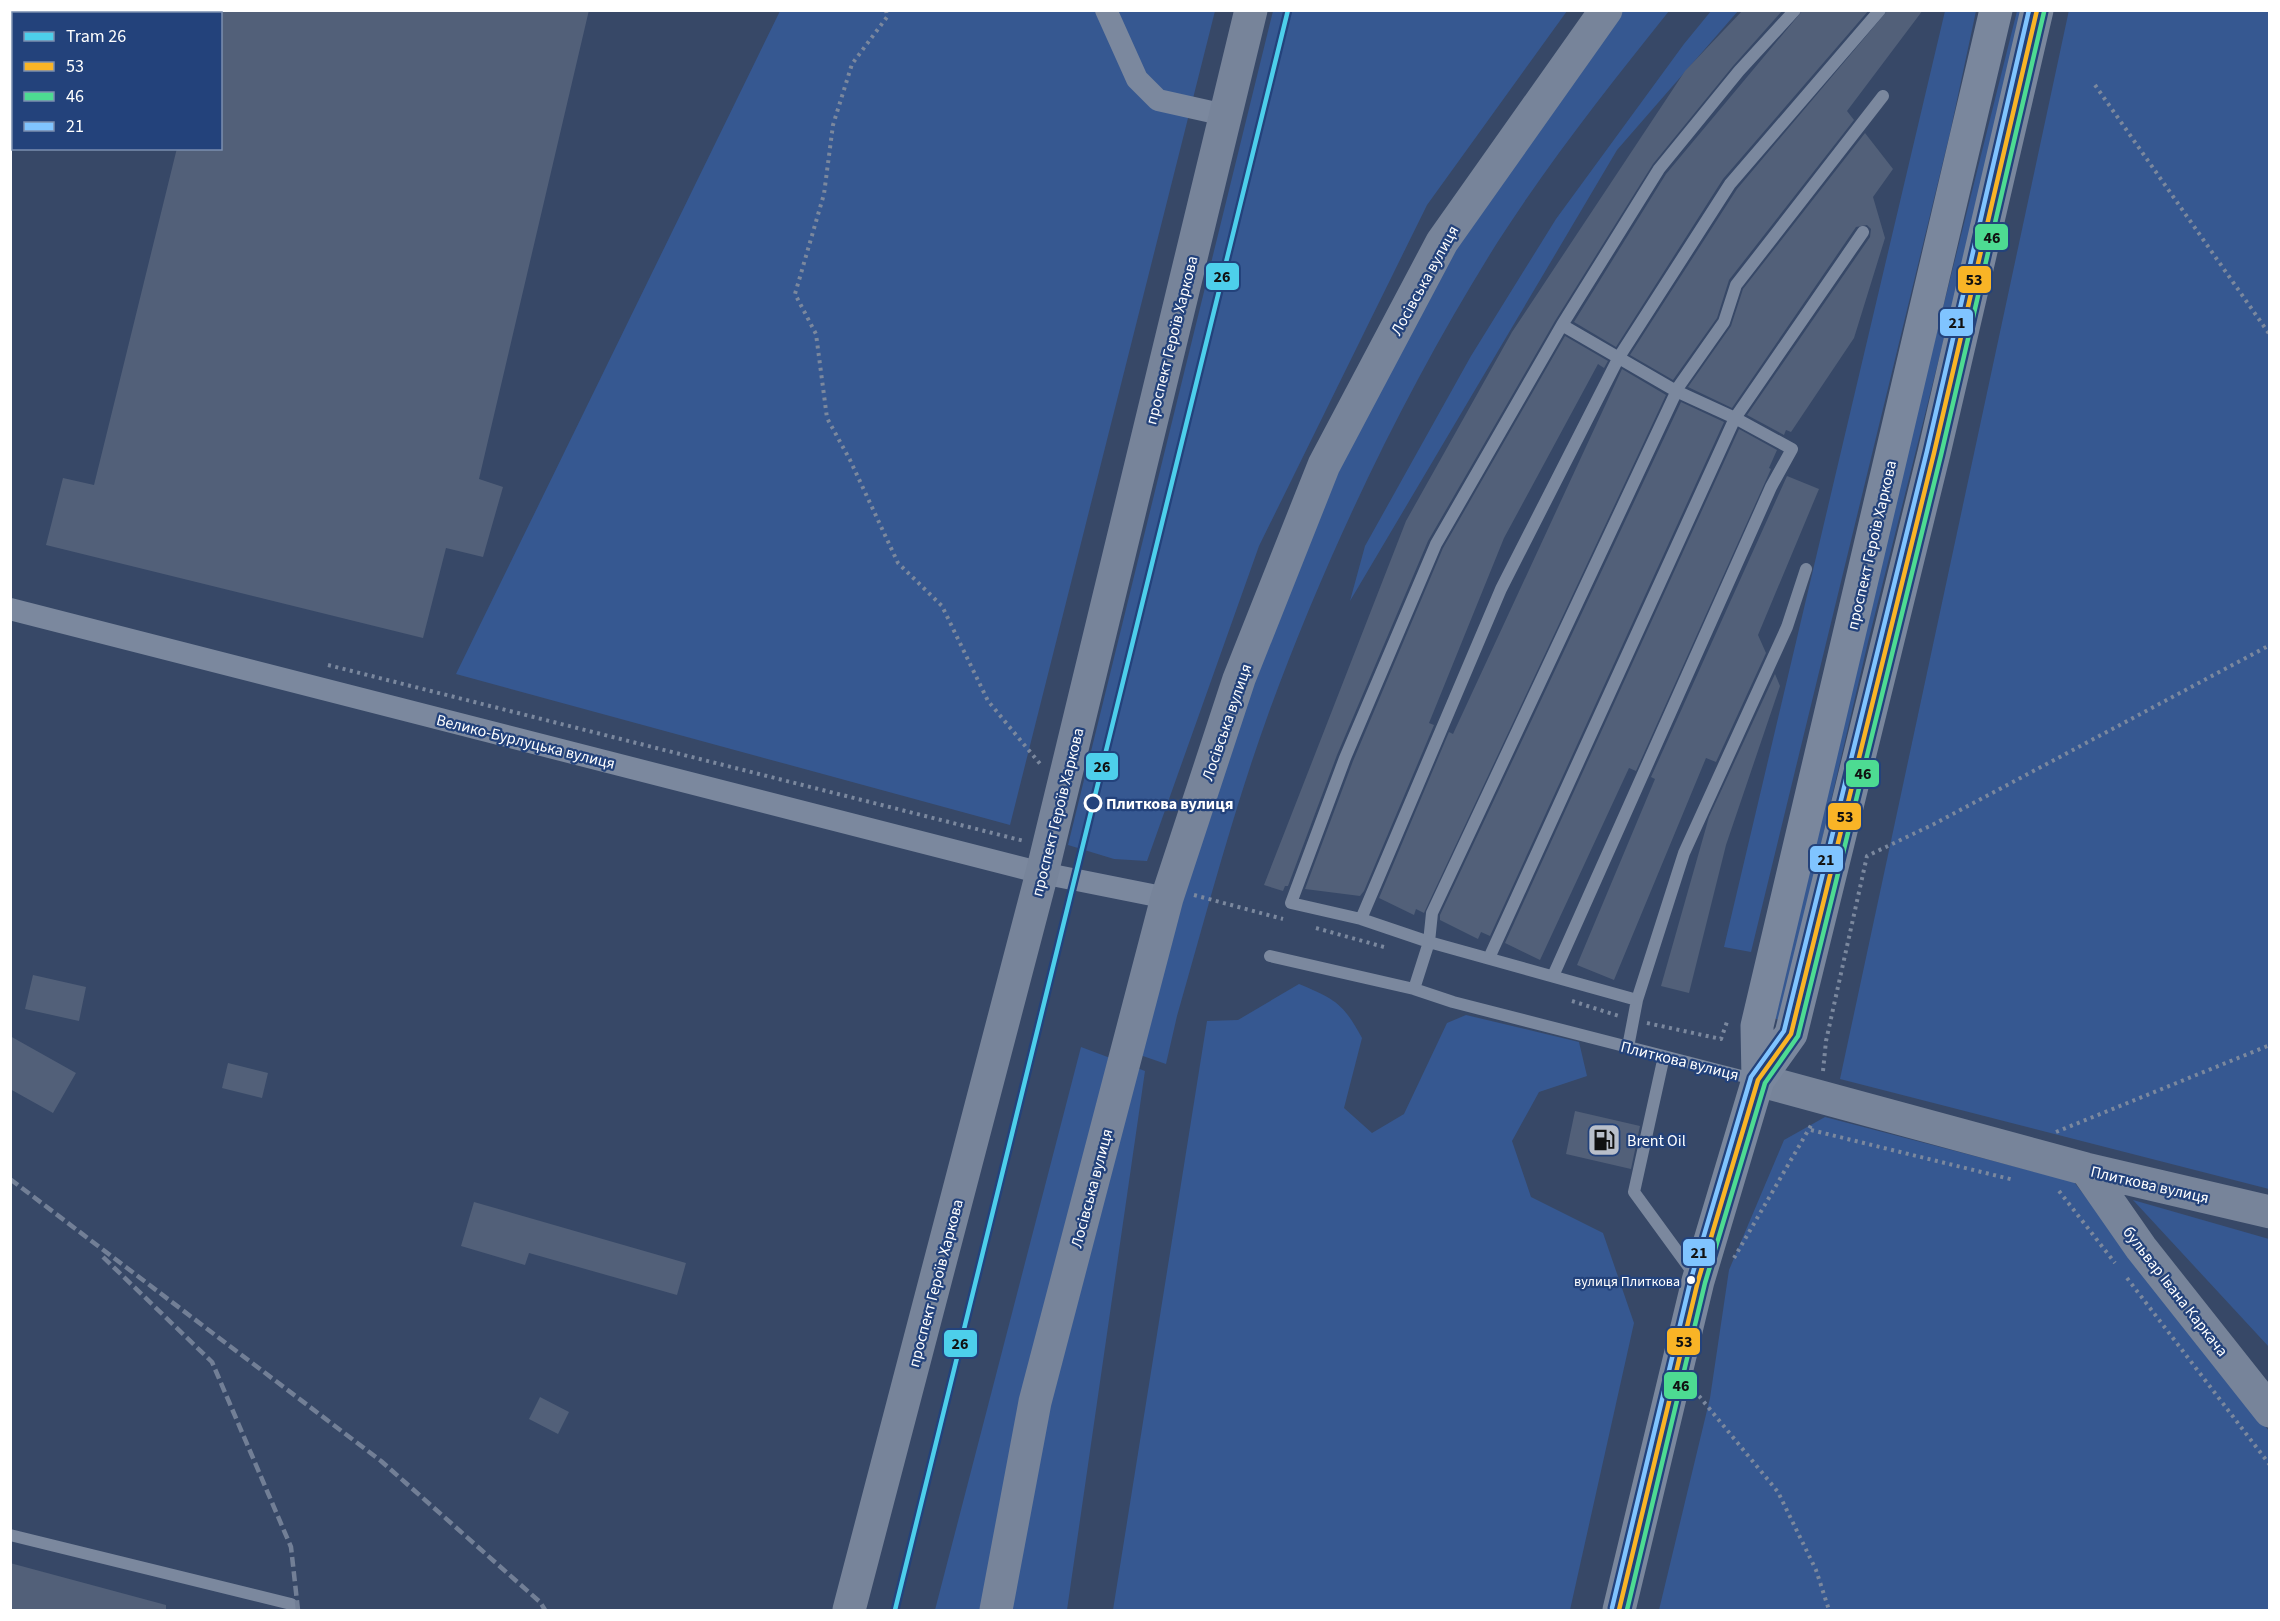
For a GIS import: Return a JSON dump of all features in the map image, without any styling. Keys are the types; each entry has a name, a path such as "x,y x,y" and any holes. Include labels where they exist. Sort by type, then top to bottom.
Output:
{"main road":[{"name":"проспект Героїв Харкова","path":"1619,1611 1698,1281 1758,1080 1757,1026 1996,10"},
{"name":"проспект Героїв Харкова","path":"1758,1080 1791,1034 1932,465 2037,10"}],"street":[{"path":"1106,10 1137,79 1158,100 1225,116"},
{"name":"проспект Героїв Харкова","path":"849,1611 1045,860 1251,10"},
{"name":"Лосівська вулиця","path":"996,1611 1035,1402 1167,898 1239,679 1324,465 1442,242 1606,10"},
{"name":"Велико-Бурлуцька вулиця","path":"10,609 1045,860"},
{"path":"1045,860 1167,898"},
{"name":"Плиткова вулиця","path":"1758,1080 1825,1087 2086,1169 2270,1212"},
{"name":"бульвар Івана Каркача","path":"2086,1169 2141,1248 2270,1411"}],"lane":[{"path":"1637,999 1429,942 1361,919 1291,903 1345,758 1436,544 1562,325 1659,169 1740,71 1795,10"},
{"path":"1361,919 1501,589 1619,357 1730,184 1880,10"},
{"path":"1414,989 1429,942 1432,913 1676,391 1724,322 1736,285 1883,96"},
{"path":"1489,958 1735,418 1863,232"},
{"path":"1553,976 1771,487 1792,448 1676,391 1562,325"},
{"path":"1629,1047 1637,999 1684,853 1787,627 1806,569"},
{"name":"Плиткова вулиця","path":"1270,956 1414,989 1453,1002 1758,1080"},
{"path":"1664,1056 1634,1192 1698,1281"},
{"path":"10,1535 291,1604 291,1611"}],"path":[{"path":"886,10 887,17 852,64 834,125 824,194 795,294 816,334 827,418 850,460 898,563 942,606 988,701 1062,791"},
{"path":"2095,85 2270,334"},
{"path":"1732,1263 1811,1130 1825,1087 1822,1075 1826,1041 1867,856 1934,824 2270,645"},
{"path":"322,664 1045,860"},
{"path":"1218,901 1292,922"},
{"path":"1314,928 1425,958"},
{"path":"2045,1129 2056,1132 2270,1045"},
{"path":"1811,1130 2016,1180"},
{"path":"2050,1189 2061,1192 2119,1267"},
{"path":"2126,1276 2270,1465"},
{"path":"1692,1402 1694,1390 1778,1492 1816,1570 1829,1611"}],"shaded area":[{"path":"2069,10 2269,11 2269,1189 1840,1079"},
{"path":"780,11 1215,11 1010,825 456,674"},
{"path":"1273,11 1567,11 1427,205 1259,546 1147,861 1114,859 1068,845"},
{"path":"1608,11 1669,11 1537,183 1463,298 1400,413 1343,531 1269,712 1220,863 1177,1016 1166,1064 1140,1055 1165,933 1274,606 1421,294"},
{"path":"1711,11 1738,11 1617,150 1350,601 1365,546 1471,356 1556,219 1684,44"},
{"path":"1945,11 1976,11 1950,133 1751,952 1724,947"},
{"path":"2017,11 2026,11 1868,642 1780,1020 1773,1018 1860,640"},
{"path":"1299,984 1330,998 1343,1009 1362,1038 1344,1108 1372,1133 1404,1114 1447,1023 1466,1015 1579,1042 1587,1076 1539,1092 1512,1141 1531,1197 1603,1233 1634,1323 1570,1610 1113,1610 1207,1021 1238,1020"},
{"path":"1081,1047 1145,1071 1067,1610 935,1610"},
{"path":"1825,1117 2074,1182 2269,1431 2269,1610 1659,1610 1710,1398 1729,1270 1784,1140"},
{"path":"2133,1200 2269,1239 2269,1347"}],"building":[{"path":"220,10 589,10 479,479 503,487 483,557 446,548 423,638 46,545 63,478 94,485 177,150 222,150 222,12"},
{"path":"1743,10 1783,10 1733,66 1653,164 1555,321 1428,541 1337,755 1288,886 1285,886 1283,891 1264,885 1406,521 1512,332 1685,71"},
{"path":"1803,10 1869,10 1723,179 1616,347 1574,322 1666,174"},
{"path":"1888,10 1923,10 1847,111 1854,120 1729,280 1717,318 1673,380 1630,355 1737,189"},
{"path":"1865,133 1893,169 1873,197 1885,238 1854,338 1791,432 1786,430 1784,435 1747,415 1870,237 1871,229 1867,225 1856,227 1732,408 1688,387 1731,326 1743,289"},
{"path":"1565,336 1608,361 1604,368 1598,364 1504,538 1429,723 1434,725 1364,891 1360,896 1305,889 1353,761 1443,548"},
{"path":"1622,369 1666,395 1424,913 1416,909 1414,915 1379,898 1449,732 1453,734"},
{"path":"1681,402 1724,422 1490,936 1481,932 1478,939 1440,920 1440,915"},
{"path":"1739,429 1777,450 1769,468 1771,469 1636,771 1629,768 1540,960 1505,943"},
{"path":"1787,476 1819,489 1758,635 1766,653 1716,762 1706,758 1614,980 1577,965 1655,779 1651,777"},
{"path":"1775,674 1780,686 1726,845 1689,993 1661,986 1709,817"},
{"path":"33,975 86,987 79,1021 25,1009"},
{"path":"10,1036 76,1073 53,1113 10,1089"},
{"path":"228,1063 268,1073 262,1098 222,1088"},
{"name":"Brent Oil","path":"1575,1111 1640,1126 1631,1169 1566,1154"},
{"path":"474,1202 686,1263 677,1295 529,1253 525,1265 461,1246"},
{"path":"540,1397 569,1412 558,1434 529,1419"},
{"path":"10,1563 166,1605 166,1611 10,1611"}],"railway":[{"path":"10,1179 381,1461 540,1602 545,1610"},
{"path":"103,1257 212,1362 291,1547 298,1610"}],"tram line":[{"name":"26","path":"895,1610 1288,10"}],"transit line":[{"name":"21","path":"1612,1608 1691,1279 1751,1077 1784,1031 1927,451 2029,10"},
{"name":"53","path":"1619,1610 1698,1281 1758,1080 1791,1034 1934,453 2037,10"},
{"name":"46","path":"1627,1610 1705,1283 1765,1083 1798,1036 1941,455 2044,12"}],"place":[{"name":"Плиткова вулиця","path":"1093,803"},
{"name":"Brent Oil","path":"1604,1140"},
{"name":"вулиця Плиткова","path":"1691,1280"}]}
